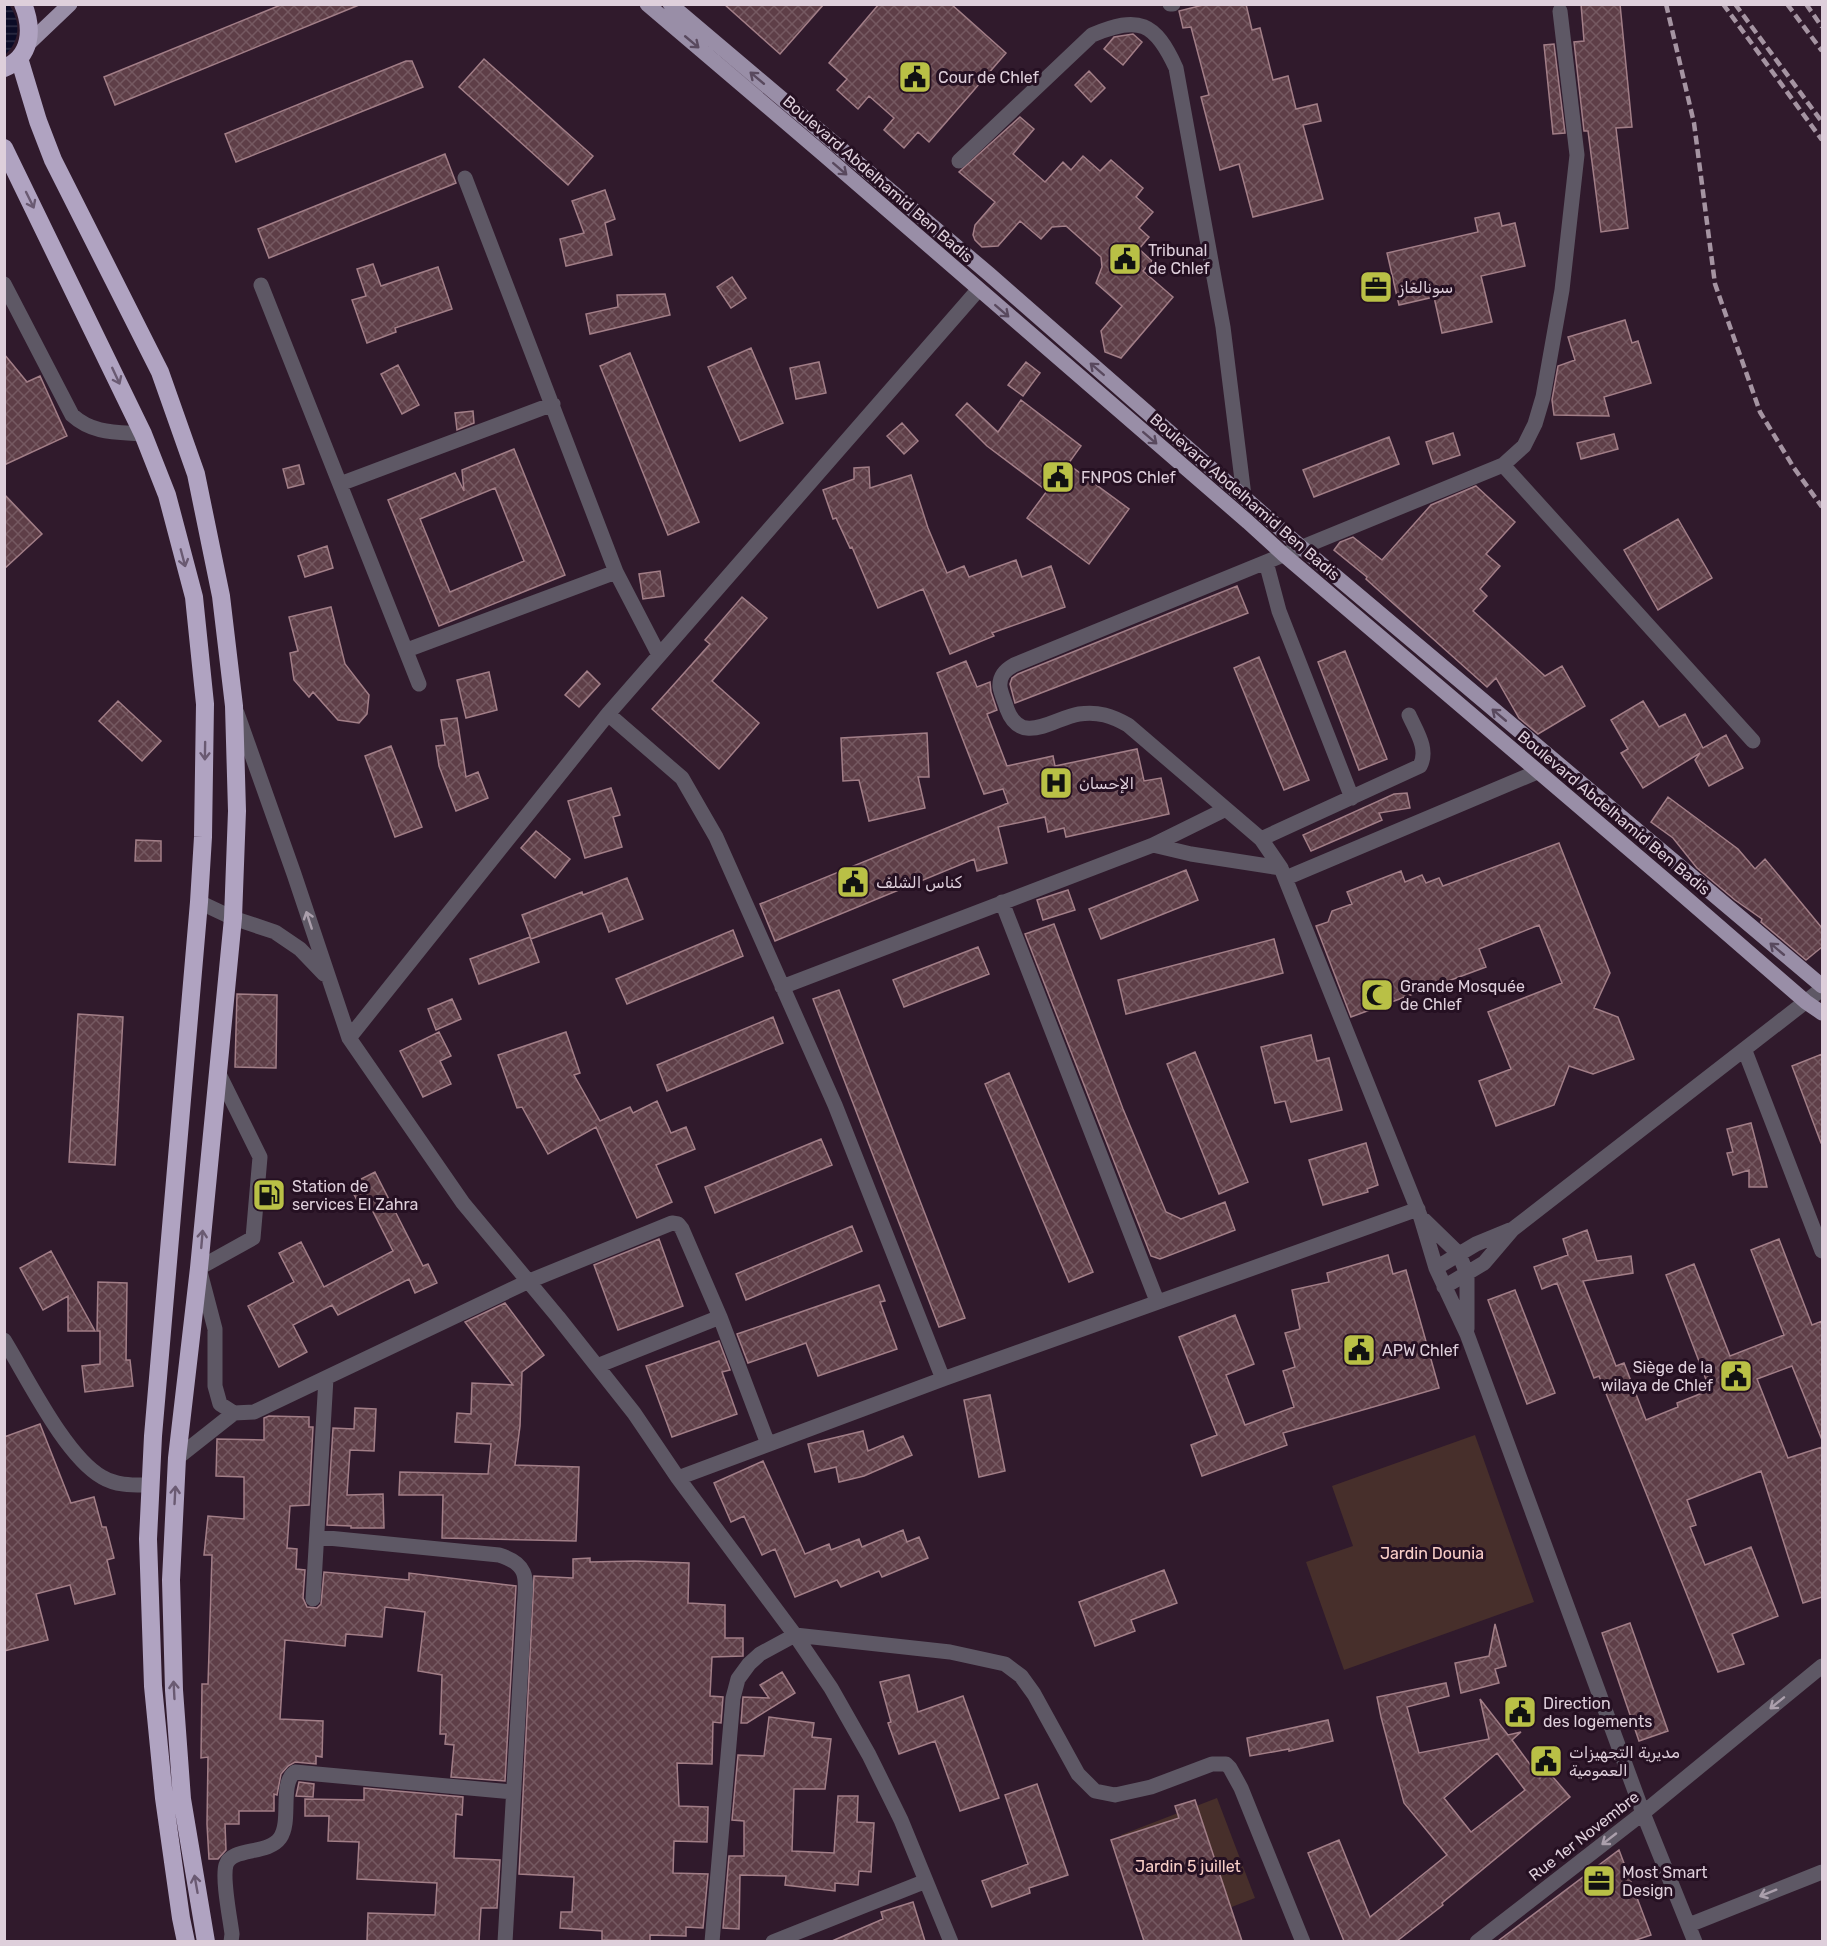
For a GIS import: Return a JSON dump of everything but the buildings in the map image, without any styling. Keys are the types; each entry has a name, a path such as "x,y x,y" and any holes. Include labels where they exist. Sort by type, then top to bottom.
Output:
{"highway":[{"path":"23,4 30,32 17,57 38,121 53,160 160,372 196,474 222,596 234,706 237,811 233,918 199,1268 177,1458 171,1580 174,1690 182,1799 206,1941"},
{"path":"4,148 143,434 167,495 194,597 205,704 203,837 199,902 153,1436 148,1539 153,1686 164,1798 186,1941"}],"main road":[{"path":"17,57 70,4"},
{"name":"Boulevard Abdelhamid Ben Badis","path":"647,4 1248,522 1283,555 1806,1002 1822,1013"},
{"name":"Boulevard Abdelhamid Ben Badis","path":"670,4 989,274 1301,547 1822,988"}],"street":[{"path":"1560,11 1577,155 1562,290 1543,397 1535,424 1524,446 1503,465 1014,664 1001,676 1002,693 1009,715 1021,726 1037,728 1078,714 1096,712 1112,716 1128,725 1261,839 1283,873 1420,1213 1436,1268 1467,1334 1643,1813 1695,1941"},
{"path":"959,161 1092,34 1123,24 1140,24 1157,36 1166,47 1176,68 1204,214 1223,327 1244,496"},
{"path":"465,178 616,572 659,655"},
{"path":"4,284 9,306 72,415 91,428 143,434"},
{"path":"261,285 419,684"},
{"path":"349,1038 608,714 978,290"},
{"path":"340,484 553,404"},
{"path":"1503,465 1753,741"},
{"path":"1266,562 1279,611 1352,798"},
{"path":"407,650 616,572"},
{"path":"234,706 349,1038 463,1203 634,1413 678,1478 795,1635 831,1688 901,1820 951,1941"},
{"path":"608,714 682,778 716,837 835,1105 943,1379"},
{"path":"1261,839 1420,766 1424,758 1424,748 1409,715"},
{"path":"1153,845 1283,873 1537,772"},
{"path":"782,987 1153,845 1226,809"},
{"path":"199,902 233,918 275,932 327,976"},
{"path":"1002,902 1157,1302"},
{"path":"1444,1287 1484,1263 1513,1229 1745,1051 1822,988"},
{"path":"1745,1051 1822,1251"},
{"path":"218,1072 260,1156 253,1238 199,1268 215,1329 215,1386 220,1404 234,1413"},
{"path":"1420,1213 1459,1254 1467,1274 1467,1334"},
{"path":"678,1478 1157,1302 1420,1213"},
{"path":"177,1458 234,1413 254,1412 527,1282 672,1223 678,1224 682,1229 720,1317 768,1444"},
{"path":"1436,1268 1476,1244 1513,1229"},
{"path":"597,1366 720,1317"},
{"path":"4,1340 62,1435 85,1466 104,1478 123,1485 151,1485"},
{"path":"313,1599 326,1378"},
{"path":"318,1537 499,1555 514,1560 522,1567 524,1601 505,1941"},
{"path":"712,1941 733,1698 738,1679 743,1670 760,1654 795,1635 950,1652 1005,1664 1021,1676 1034,1694 1078,1774 1095,1791 1115,1795 1151,1787 1212,1764 1226,1764 1241,1788 1304,1941"},
{"name":"Rue 1er Novembre","path":"1477,1941 1643,1813 1822,1666"},
{"path":"231,1941 226,1864 231,1856 270,1847 280,1839 285,1830 289,1778 295,1772 513,1792"},
{"path":"1689,1925 1822,1872"},
{"path":"780,1940 926,1881"}],"green space":[{"name":"Jardin Dounia","path":"1475,1435 1534,1602 1344,1670 1306,1562 1353,1546 1332,1486"},
{"name":"Jardin 5 juillet","path":"1217,1798 1255,1898 1159,1935 1121,1835"}],"water":[{"path":"4,5 10,6 14,12 17,25 14,44 5,55"}],"railway":[{"path":"1666,4 1694,123 1715,284 1760,412 1794,468 1822,507"},
{"path":"1723,4 1822,140"},
{"path":"1735,4 1822,122"},
{"path":"1787,4 1822,51"},
{"path":"1806,4 1822,27"}],"place":[{"name":"Cour de Chlef","path":"915,77"},
{"name":"Tribunal de Chlef","path":"1125,259"},
{"name":"سونالغاز","path":"1376,287"},
{"name":"FNPOS Chlef","path":"1058,477"},
{"name":"الإحسان","path":"1056,783"},
{"name":"كناس الشلف","path":"853,882"},
{"name":"Grande Mosquée de Chlef","path":"1377,995"},
{"name":"Station de services El Zahra","path":"269,1195"},
{"name":"APW Chlef","path":"1359,1350"},
{"name":"Siège de la wilaya de Chlef","path":"1736,1376"},
{"name":"Direction des logements","path":"1520,1712"},
{"name":"مديرية التجهيزات العمومية","path":"1546,1761"},
{"name":"Most Smart Design","path":"1599,1881"}]}
